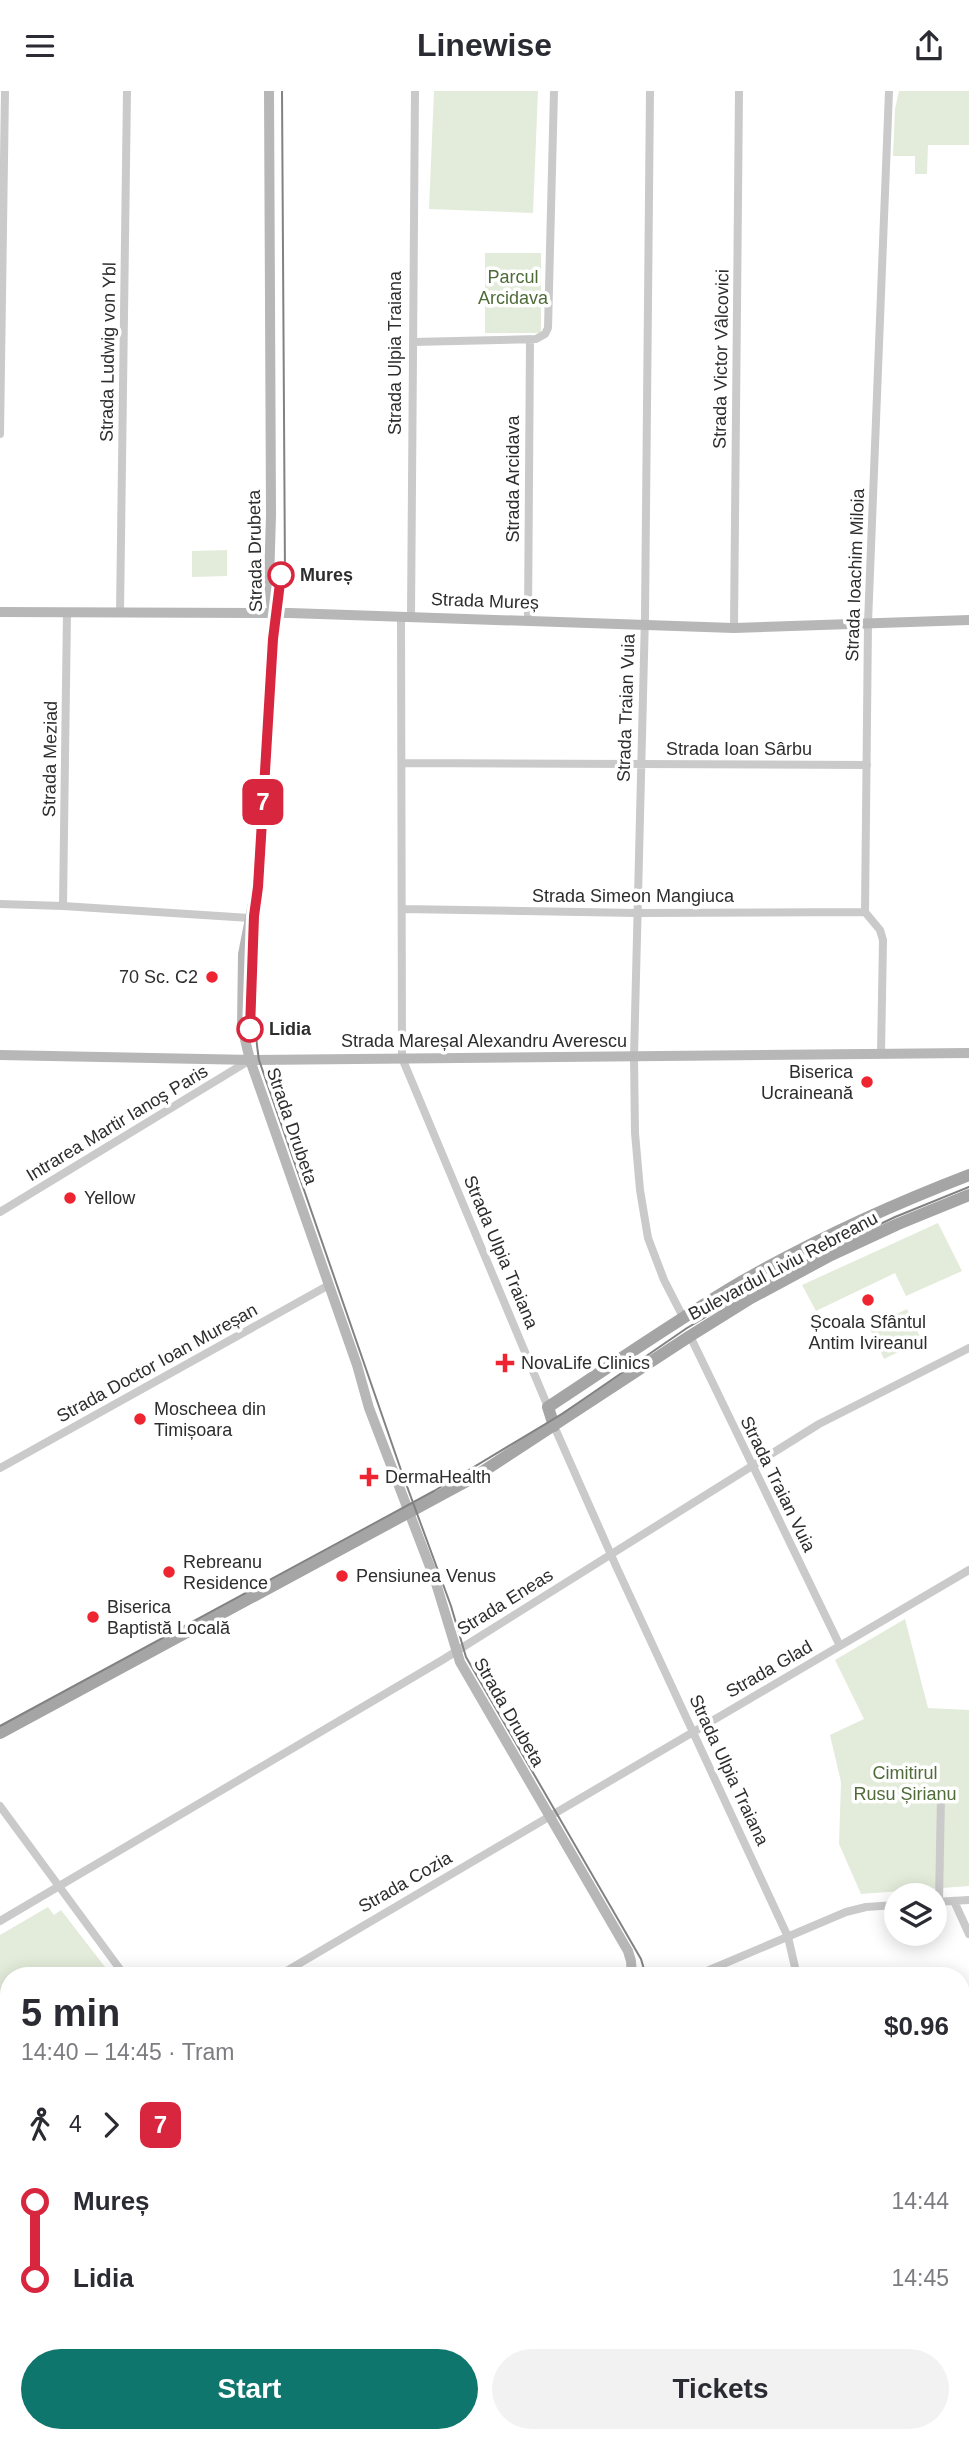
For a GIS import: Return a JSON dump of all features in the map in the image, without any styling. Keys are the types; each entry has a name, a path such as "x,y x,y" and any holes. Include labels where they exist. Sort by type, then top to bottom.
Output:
{"main road":[{"name":"Bulevardul Liviu Rebreanu","path":"548,1407 683,1317 742,1282 885,1209 969,1175"},
{"name":"Bulevardul Liviu Rebreanu","path":"0,1733 477,1476 751,1298 831,1255 969,1195"},
{"name":"Strada Ulpia Traiana","path":"548,1407 554,1426"}],"street":[{"path":"0,434 5,91"},
{"name":"Strada Ludwig von Ybl","path":"120,613 127,91"},
{"name":"Strada Drubeta","path":"269,91 269,583 273,613 256,888 243,954 242,1027 250,1060 357,1365 369,1408 438,1590 460,1663 628,1951 631,1967"},
{"name":"Strada Ulpia Traiana","path":"415,91 402,762 402,1058 548,1407"},
{"path":"412,342 530,339 540,338 545,334 550,321 554,91"},
{"name":"Strada Traian Vuia","path":"649,91 644,624 634,1057 636,1145 648,1238 664,1280 683,1317"},
{"name":"Strada Victor Vâlcovici","path":"734,628 739,91"},
{"name":"Strada Ioachim Miloia","path":"864,912 867,623 889,91"},
{"name":"Strada Arcidava","path":"528,619 530,339"},
{"name":"Strada Mureș","path":"0,612 273,613 528,619 734,628 969,620"},
{"name":"Strada Meziad","path":"63,906 68,612"},
{"name":"Strada Ioan Sârbu","path":"402,762 867,765"},
{"path":"0,904 250,918"},
{"name":"Strada Simeon Mangiuca","path":"401,909 637,913 864,912"},
{"path":"864,912 880,930 883,940 881,1054"},
{"name":"Strada Mareșal Alexandru Averescu","path":"0,1055 250,1060 969,1053"},
{"name":"Intrarea Martir Ianoș Paris","path":"0,1212 250,1060"},
{"name":"Strada Doctor Ioan Mureșan","path":"0,1468 329,1285"},
{"name":"Strada Traian Vuia","path":"690,1336 840,1646"},
{"name":"Strada Eneas","path":"0,1921 457,1651 819,1424 969,1348"},
{"name":"Strada Ulpia Traiana","path":"554,1426 788,1937 795,1967"},
{"name":"Strada Glad","path":"549,1816 969,1570"},
{"path":"938,1883 942,1796"},
{"path":"0,1806 118,1967"},
{"name":"Strada Cozia","path":"293,1967 549,1816"},
{"path":"947,1901 969,1900"},
{"path":"954,1901 969,1934"},
{"path":"716,1967 846,1912 884,1906"}],"green space":[{"path":"434,91 538,91 533,213 429,209"},
{"path":"899,91 969,91 969,145 928,145 927,174 915,174 915,156 893,156 895,109"},
{"name":"Parcul Arcidava","path":"485,253 541,253 541,333 485,333"},
{"path":"227,550 227,576 192,577 192,551"},
{"path":"938,1223 962,1271 906,1296 895,1273 816,1311 802,1285"},
{"path":"907,1309 922,1341 884,1359 869,1327"},
{"name":"Cimitirul Rusu Șirianu","path":"905,1619 928,1708 969,1710 969,1886 947,1888 947,1883 884,1883 884,1892 861,1894 839,1844 841,1782 830,1735 864,1719 835,1660"},
{"path":"48,1907 54,1915 61,1910 105,1967 0,1967 0,1935"}],"tram line":[{"path":"282,91 285,575 255,964 259,1060 451,1606 466,1657 643,1967"},
{"name":"7","path":"250,1029 254,916 273,639 281,575"},
{"path":"0,1726 434,1491 562,1414 687,1328 748,1292 895,1217 969,1187"}],"place":[{"name":"Mureș","path":"281,575"},
{"name":"70 Sc. C2","path":"212,977"},
{"name":"Lidia","path":"250,1029"},
{"name":"Biserica Ucraineană","path":"867,1082"},
{"name":"Yellow","path":"70,1198"},
{"name":"Școala Sfântul Antim Ivireanul","path":"868,1300"},
{"name":"NovaLife Clinics","path":"505,1363"},
{"name":"Moscheea din Timișoara","path":"140,1419"},
{"name":"DermaHealth","path":"369,1477"},
{"name":"Rebreanu Residence","path":"169,1572"},
{"name":"Pensiunea Venus","path":"342,1576"},
{"name":"Biserica Baptistă Locală","path":"93,1617"}]}
